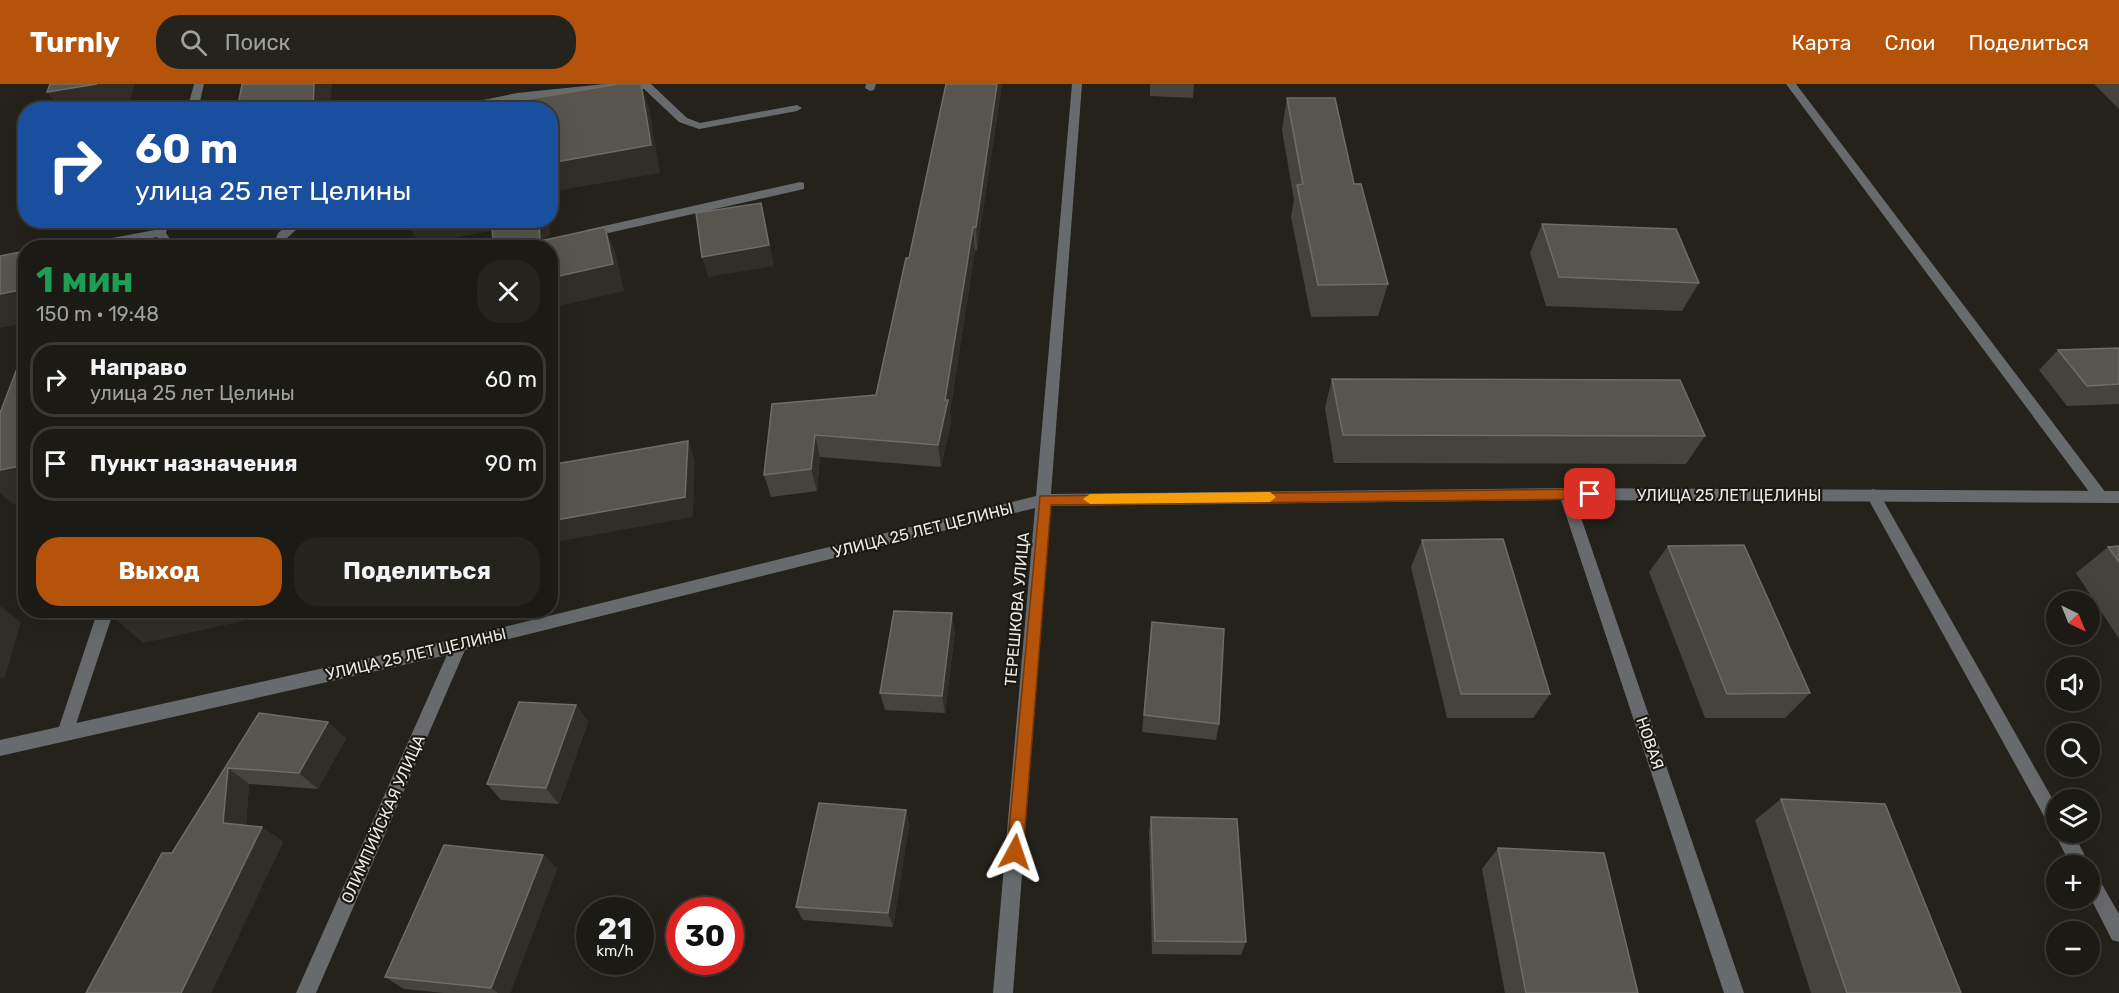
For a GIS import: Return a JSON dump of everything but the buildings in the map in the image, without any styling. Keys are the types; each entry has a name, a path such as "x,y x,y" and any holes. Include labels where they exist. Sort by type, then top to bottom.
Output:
{"street":[{"path":"194,102 199,84"},
{"name":"ТЕРЕШКОВА УЛИЦА","path":"1003,993 1045,500 1077,84"},
{"path":"1791,84 2101,498"},
{"path":"482,102 598,86 647,86 683,120 699,126 797,108"},
{"path":"571,237 800,186"},
{"path":"160,233 162,228"},
{"path":"281,240 292,228"},
{"path":"123,240 160,233"},
{"path":"160,233 165,240"},
{"name":"УЛИЦА 25 ЛЕТ ЦЕЛИНЫ","path":"0,748 459,645 1045,500 1566,494 2119,497"},
{"name":"НОВАЯ","path":"1566,494 1734,993"},
{"path":"1873,495 2046,804"},
{"path":"65,733 103,618"},
{"name":"ОЛИМПИЙСКАЯ УЛИЦА","path":"306,993 459,645"},
{"path":"2100,898 2119,933"}],"slow traffic":[{"path":"1090,499 1270,497"}],"route":[{"path":"1015,852 1045,500 1590,494"}]}
